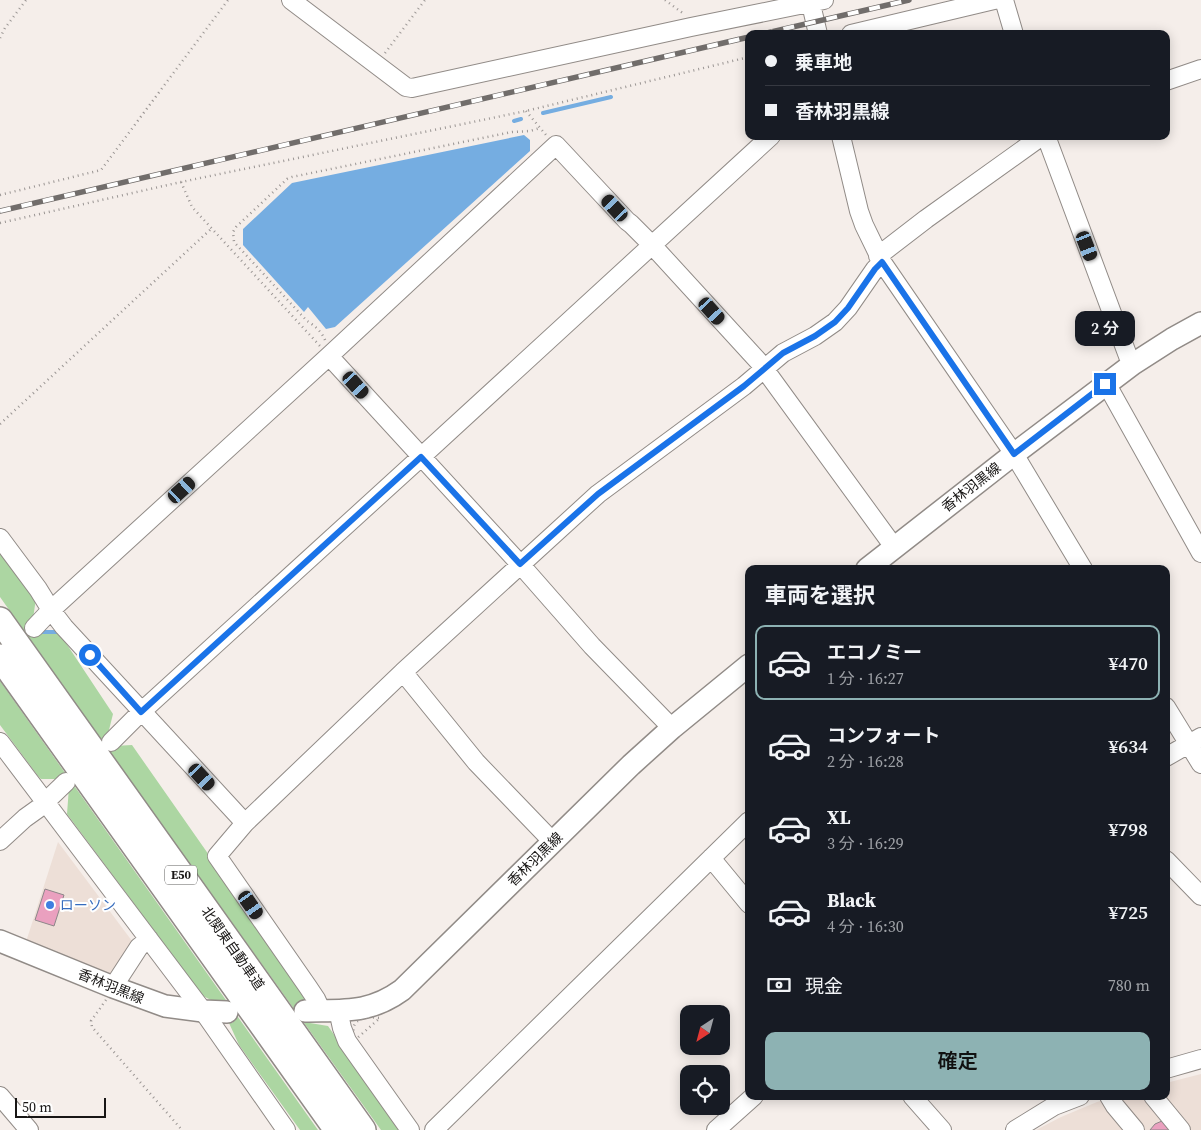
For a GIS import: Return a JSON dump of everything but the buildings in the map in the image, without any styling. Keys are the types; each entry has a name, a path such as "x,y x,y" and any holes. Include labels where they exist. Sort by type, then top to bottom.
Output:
{"highway":[{"name":"北関東自動車道","path":"0,620 362,1130"},
{"name":"北関東自動車道","path":"0,657 337,1130"}],"main road":[{"name":"香林羽黒線","path":"875,565 894,547 1105,384 1132,364 1201,323"},
{"name":"香林羽黒線","path":"321,1010 356,1009 375,1005 402,990 631,764 745,668"},
{"name":"香林羽黒線","path":"0,941 165,1006 227,1012"}],"street":[{"path":"291,0 406,87 412,88 815,1 818,30"},
{"path":"868,30 994,0"},
{"path":"1004,0 1013,30"},
{"path":"1170,80 1201,69"},
{"path":"111,742 141,712 767,140"},
{"path":"842,140 859,211 880,259 1014,454 1081,565"},
{"path":"410,1130 347,1041 342,1028 321,1010 308,987 217,856 245,824 403,672 598,494 744,386 783,353 815,336 835,322 851,304 880,259 926,219 1036,140"},
{"path":"1047,140 1132,364"},
{"path":"34,628 50,610 329,356 556,145 652,245 764,369 894,547"},
{"path":"329,356 520,564 592,646 672,728"},
{"path":"1105,384 1201,553"},
{"path":"0,538 64,627 245,824"},
{"path":"403,672 476,762 553,842"},
{"path":"1170,712 1195,741 1201,764"},
{"path":"1170,754 1195,741"},
{"path":"0,742 44,803 203,1011 286,1130"},
{"path":"0,841 66,782"},
{"path":"434,1130 745,825"},
{"path":"711,858 745,899"},
{"path":"1170,864 1201,896"},
{"path":"113,987 139,947 149,939"},
{"path":"1170,1068 1201,1059"},
{"path":"0,1096 28,1130"},
{"path":"716,1130 750,1100"},
{"path":"916,1100 942,1130"},
{"path":"1016,1130 1054,1106 1070,1100"},
{"path":"1113,1100 1134,1130"},
{"path":"1156,1100 1181,1130"}],"path":[{"path":"0,38 5,28 26,0"},
{"path":"0,195 101,170 228,0"},
{"path":"376,64 425,0"},
{"path":"665,0 688,17 691,27"},
{"path":"0,223 182,182 526,111 745,58"},
{"path":"526,111 556,145"},
{"path":"329,356 324,337 234,242 233,232 236,227 287,179 292,177 512,132 530,131 540,128"},
{"path":"182,182 192,207 329,356"},
{"path":"0,424 211,229"},
{"path":"113,987 109,996 93,1016 91,1021 92,1027 182,1130"},
{"path":"368,1017 380,1018 367,1030 355,1040 352,1030 359,1020 368,1017"}],"shaded area":[{"path":"58,842 135,945 111,980 25,945"},
{"path":"1201,1074 1201,1130 1036,1130 1061,1117 1104,1100 1170,1100 1170,1082"}],"green space":[{"path":"0,549 36,598 33,619 30,622 40,635 42,632 60,634 113,714 107,738 114,746 132,745 304,991 305,1003 302,1004 310,1023 328,1026 398,1126 398,1130 381,1130 0,597"},
{"path":"0,681 318,1130 300,1130 239,1045 229,1023 233,1023 224,1005 203,996 67,814 69,787 64,779 41,779 0,725"}],"water":[{"path":"524,135 530,140 530,151 335,327 326,329 308,307 304,312 243,245 243,229 292,183"}],"waterway":[{"path":"543,113 611,97"},
{"path":"514,121 521,119"},
{"path":"40,632 60,632"}],"railway":[{"path":"779,30 909,0"},
{"path":"0,211 745,38"}],"place":[{"name":"ローソン","path":"50,905"}],"route":[{"path":"90,655 141,712 421,457 520,564 598,494 744,386 783,353 815,336 835,322 848,308 882,262 1014,454 1105,384"}]}
